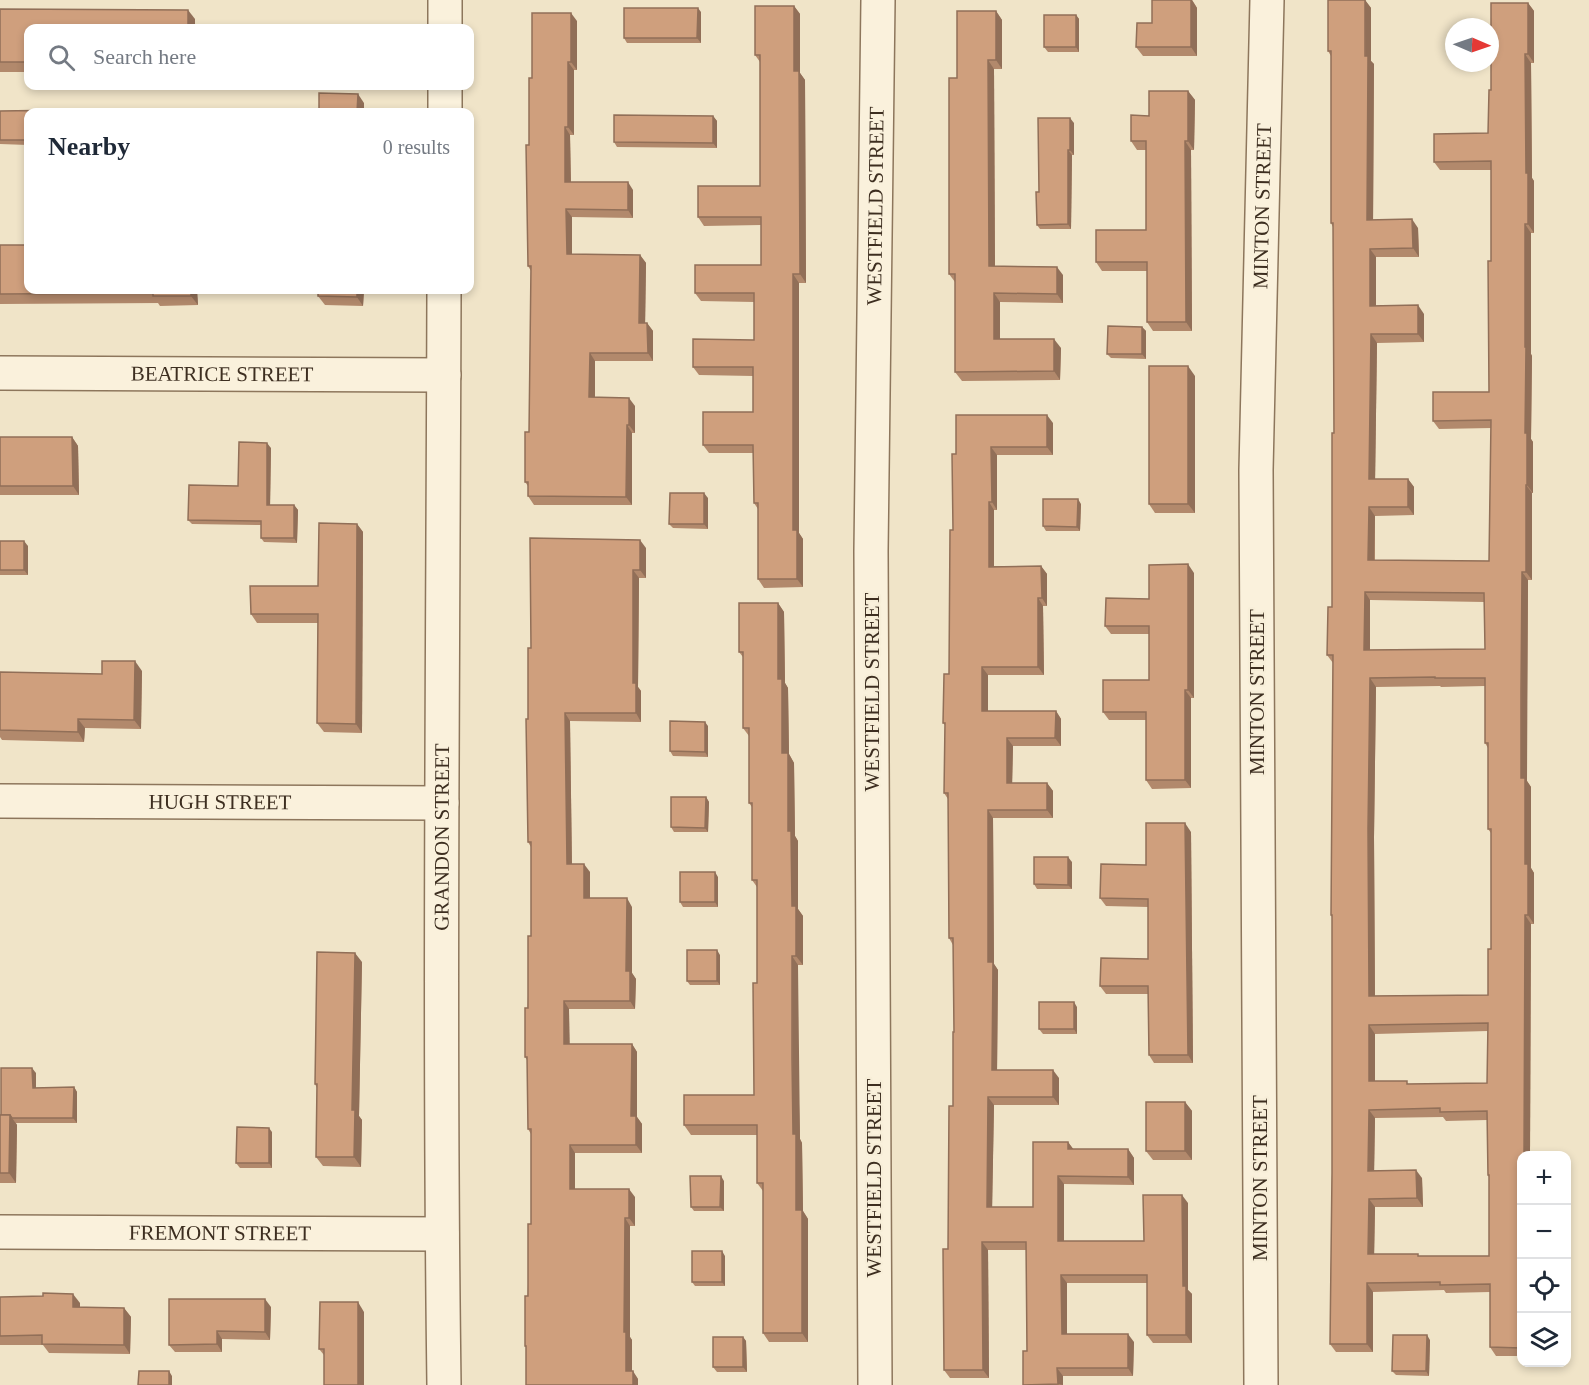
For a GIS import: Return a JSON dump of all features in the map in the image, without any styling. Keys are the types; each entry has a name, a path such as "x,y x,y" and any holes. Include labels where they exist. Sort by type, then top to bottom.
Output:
{"street":[{"path":"445,0 445,24"},
{"name":"WESTFIELD STREET","path":"874,1385 871,539 878,0"},
{"name":"MINTON STREET","path":"1261,1385 1256,470 1267,0"},
{"path":"445,90 445,108"},
{"name":"GRANDON STREET","path":"444,294 442,803 444,1385"},
{"name":"BEATRICE STREET","path":"0,373 444,375"},
{"name":"HUGH STREET","path":"0,801 442,803"},
{"name":"FREMONT STREET","path":"0,1232 442,1234"}],"building":[{"path":"1152,0 1191,0 1191,47 1136,47 1137,23 1152,23"},
{"path":"1328,0 1365,0 1365,56 1368,56 1367,220 1412,219 1413,248 1370,249 1370,306 1418,305 1418,334 1371,334 1369,479 1408,479 1408,507 1369,507 1368,560 1489,561 1491,420 1433,421 1433,392 1489,392 1488,261 1491,261 1491,161 1434,162 1434,134 1488,133 1491,72 1499,72 1499,18 1491,18 1491,3 1528,3 1528,54 1525,54 1526,173 1528,173 1528,224 1525,224 1527,485 1526,572 1522,572 1521,778 1525,778 1525,864 1528,864 1528,915 1525,915 1524,1151 1517,1151 1517,1348 1490,1347 1490,1284 1440,1285 1440,1282 1367,1283 1367,1344 1330,1344 1333,655 1327,655 1328,607 1332,607 1332,433 1334,433 1331,51 1328,51","holes":["1365,592 1484,593 1485,649 1364,650","1370,678 1485,678 1488,829 1491,829 1491,949 1488,949 1488,995 1369,996","1488,1023 1487,1083 1407,1084 1407,1081 1369,1081 1369,1025","1440,1108 1440,1112 1487,1111 1489,1256 1368,1254 1369,1199 1417,1198 1416,1170 1368,1171 1369,1110"]},
{"path":"755,6 794,6 794,71 799,71 800,274 793,274 793,530 797,530 797,579 758,579 758,503 754,503 753,445 703,445 703,412 753,412 753,367 693,367 693,339 754,340 754,293 695,293 695,265 761,265 761,217 698,217 698,186 760,186 760,55 755,55"},
{"path":"624,8 698,8 697,38 624,38"},
{"path":"0,9 188,10 188,24 24,24 24,62 0,62"},
{"path":"957,11 996,11 996,60 988,60 989,266 1057,267 1057,294 994,293 994,339 1054,339 1054,371 955,372 955,274 949,274 949,78 957,78"},
{"path":"532,13 571,13 568,127 565,127 565,182 628,182 628,210 566,209 567,254 640,255 639,323 647,323 648,353 590,353 589,397 629,398 626,497 528,496 528,482 525,482 525,432 529,432 531,266 528,266 526,145 529,145"},
{"path":"1044,15 1076,15 1076,47 1044,47"},
{"path":"1149,91 1188,91 1188,141 1185,141 1186,322 1147,322 1147,262 1096,262 1096,230 1146,230 1146,141 1131,141 1131,115 1149,116"},
{"path":"319,93 358,94 357,108 319,108"},
{"path":"0,111 24,111 24,140 0,140"},
{"path":"614,115 713,116 713,143 614,142"},
{"path":"1038,118 1070,118 1068,224 1037,225"},
{"path":"0,245 24,245 24,294 0,294"},
{"path":"153,294 191,294 191,296 153,296"},
{"path":"318,294 357,294 357,297 318,296"},
{"path":"1108,326 1142,327 1142,354 1107,354"},
{"path":"1149,366 1188,366 1188,504 1149,504"},
{"path":"956,415 1047,415 1047,447 991,447 992,502 989,502 989,567 1041,566 1042,598 1038,598 1038,667 982,667 982,711 1056,711 1055,738 1007,738 1007,783 1047,783 1047,810 988,810 988,962 993,962 992,1070 1053,1070 1053,1097 988,1097 987,1207 1033,1207 1033,1142 1068,1142 1068,1149 1128,1149 1128,1177 1058,1176 1058,1241 1144,1241 1143,1195 1182,1195 1186,1335 1147,1335 1147,1275 1061,1275 1062,1334 1128,1334 1128,1368 1057,1368 1058,1384 1023,1385 1023,1351 1027,1351 1026,1242 982,1242 983,1370 944,1370 943,1249 948,1249 949,1106 953,1106 954,1032 953,938 949,938 948,793 944,793 945,723 943,723 944,674 949,674 950,530 953,530 952,454 956,454"},
{"path":"0,437 72,437 73,486 0,486"},
{"path":"239,442 267,443 267,505 294,505 294,538 261,538 261,521 188,520 189,485 238,486"},
{"path":"670,493 704,493 704,524 669,524"},
{"path":"1043,499 1078,499 1077,527 1043,526"},
{"path":"319,523 357,524 356,724 317,723 318,614 251,614 250,586 318,586"},
{"path":"530,538 640,540 640,570 633,570 633,683 636,683 636,713 565,713 567,864 584,864 584,898 627,898 626,971 630,971 630,1001 564,1001 564,1044 632,1044 631,1116 636,1116 636,1145 570,1145 570,1189 629,1189 629,1218 625,1218 624,1332 626,1332 626,1371 633,1371 633,1385 526,1385 525,1296 528,1296 528,1224 531,1224 531,1129 528,1129 527,1057 525,1057 528,936 531,936 531,842 528,842 526,719 528,719 528,648 531,648"},
{"path":"0,541 24,541 24,570 0,570"},
{"path":"1188,564 1185,780 1146,780 1146,712 1103,712 1103,680 1149,680 1149,626 1105,626 1106,598 1149,599 1149,565"},
{"path":"739,603 778,603 778,679 782,679 782,753 788,753 788,831 791,831 792,906 796,906 796,956 792,956 793,1134 796,1134 796,1210 802,1210 802,1333 763,1333 763,1183 757,1183 757,1125 684,1125 684,1095 754,1095 753,983 757,983 757,880 752,880 749,728 743,728 743,652 739,652"},
{"path":"102,661 135,661 134,720 78,719 78,732 0,730 0,672 102,674"},
{"path":"670,721 705,722 705,752 670,751"},
{"path":"671,797 706,797 705,828 671,827"},
{"path":"1146,823 1185,823 1188,1055 1149,1055 1148,986 1100,986 1101,958 1148,959 1148,899 1100,898 1101,864 1146,865"},
{"path":"1034,857 1068,857 1068,885 1034,884"},
{"path":"680,872 715,872 715,902 680,902"},
{"path":"687,950 717,950 717,981 687,981"},
{"path":"317,952 355,953 352,1110 355,1110 354,1157 316,1157"},
{"path":"1039,1002 1074,1002 1074,1029 1039,1029"},
{"path":"1,1068 32,1068 33,1088 74,1087 73,1118 12,1118 10,1115 1,1115"},
{"path":"1146,1102 1185,1102 1185,1151 1146,1151"},
{"path":"0,1115 10,1115 9,1173 0,1173"},
{"path":"237,1127 269,1128 269,1163 236,1163"},
{"path":"690,1176 721,1176 720,1207 691,1207"},
{"path":"692,1251 722,1251 722,1282 692,1282"},
{"path":"43,1293 73,1294 73,1307 124,1308 124,1345 42,1344 42,1335 0,1336 0,1297 43,1296"},
{"path":"169,1299 265,1299 265,1332 217,1331 217,1344 169,1345"},
{"path":"320,1302 358,1302 358,1385 324,1385 324,1349 319,1349"},
{"path":"1393,1335 1427,1335 1426,1371 1392,1371"},
{"path":"713,1337 743,1337 743,1367 713,1367"},
{"path":"139,1371 169,1371 169,1385 138,1385"}]}
